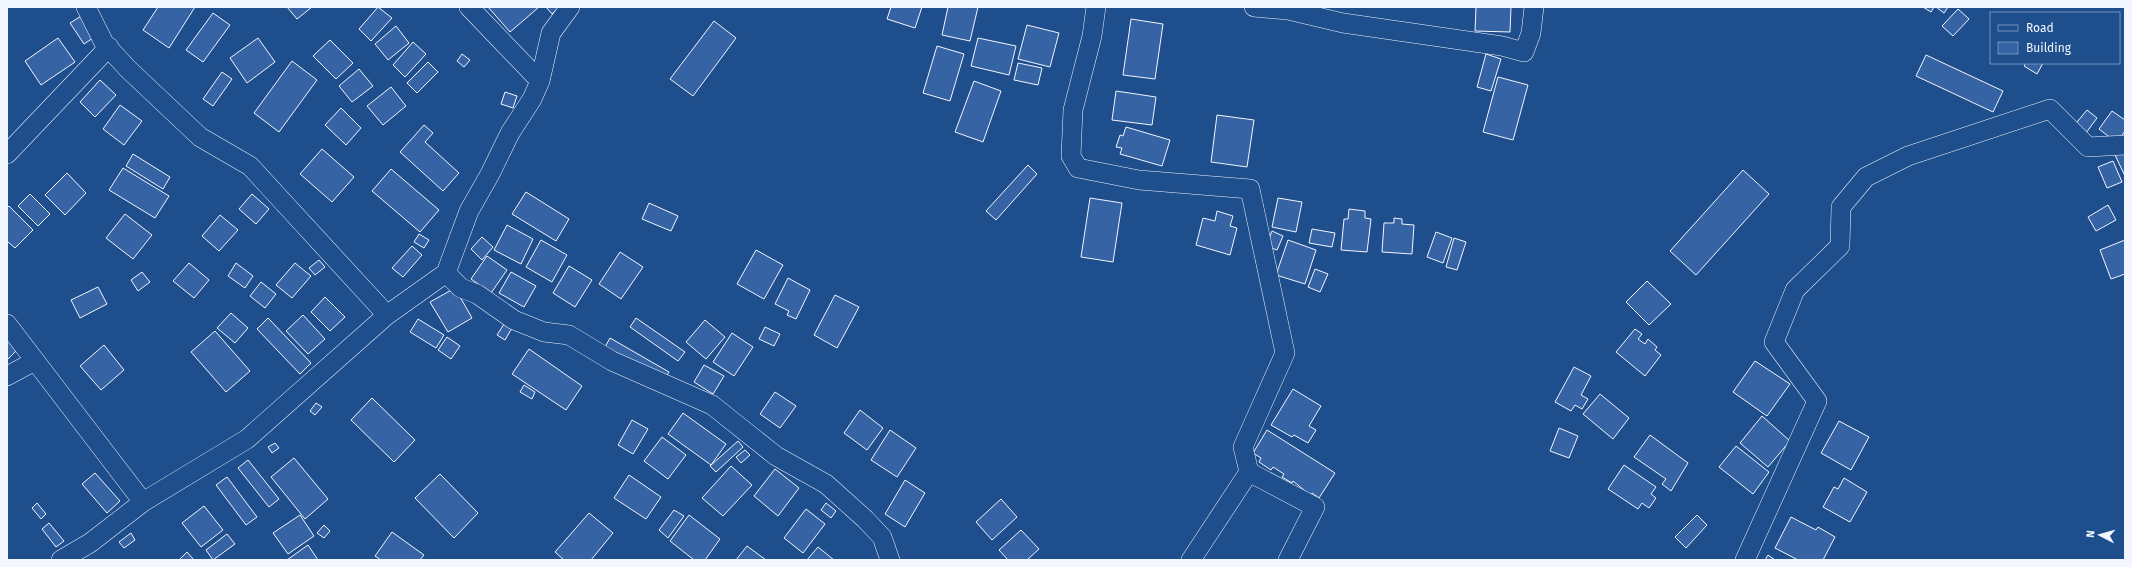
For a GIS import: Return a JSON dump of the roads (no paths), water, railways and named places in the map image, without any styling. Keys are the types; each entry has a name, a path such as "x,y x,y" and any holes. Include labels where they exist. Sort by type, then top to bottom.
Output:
{"street":[{"path":"86,7 109,48 128,69 200,137 250,166 387,315"},
{"path":"469,7 540,80"},
{"path":"61,560 90,543 143,502 246,439 387,315 446,273 469,211 490,174 510,133 532,99 540,80 550,33 570,7"},
{"path":"1096,7 1092,36 1073,110 1070,156 1078,168 1139,180 1250,189 1285,353 1243,447 1249,472 1191,560"},
{"path":"1254,7 1288,10 1343,23 1502,46 1524,52 1531,33 1534,7"},
{"path":"7,154 30,133 109,48"},
{"path":"1745,560 1817,401 1774,342 1795,290 1840,246 1841,208 1866,177 1908,156 2050,109 2088,147 2125,145"},
{"path":"446,273 461,288 483,298 514,320 544,332 569,335 612,361 712,405 776,456 826,484 865,519 882,537 890,560"},
{"path":"7,324 143,502"},
{"path":"7,376 35,361"},
{"path":"1249,472 1315,507 1288,560"}]}
